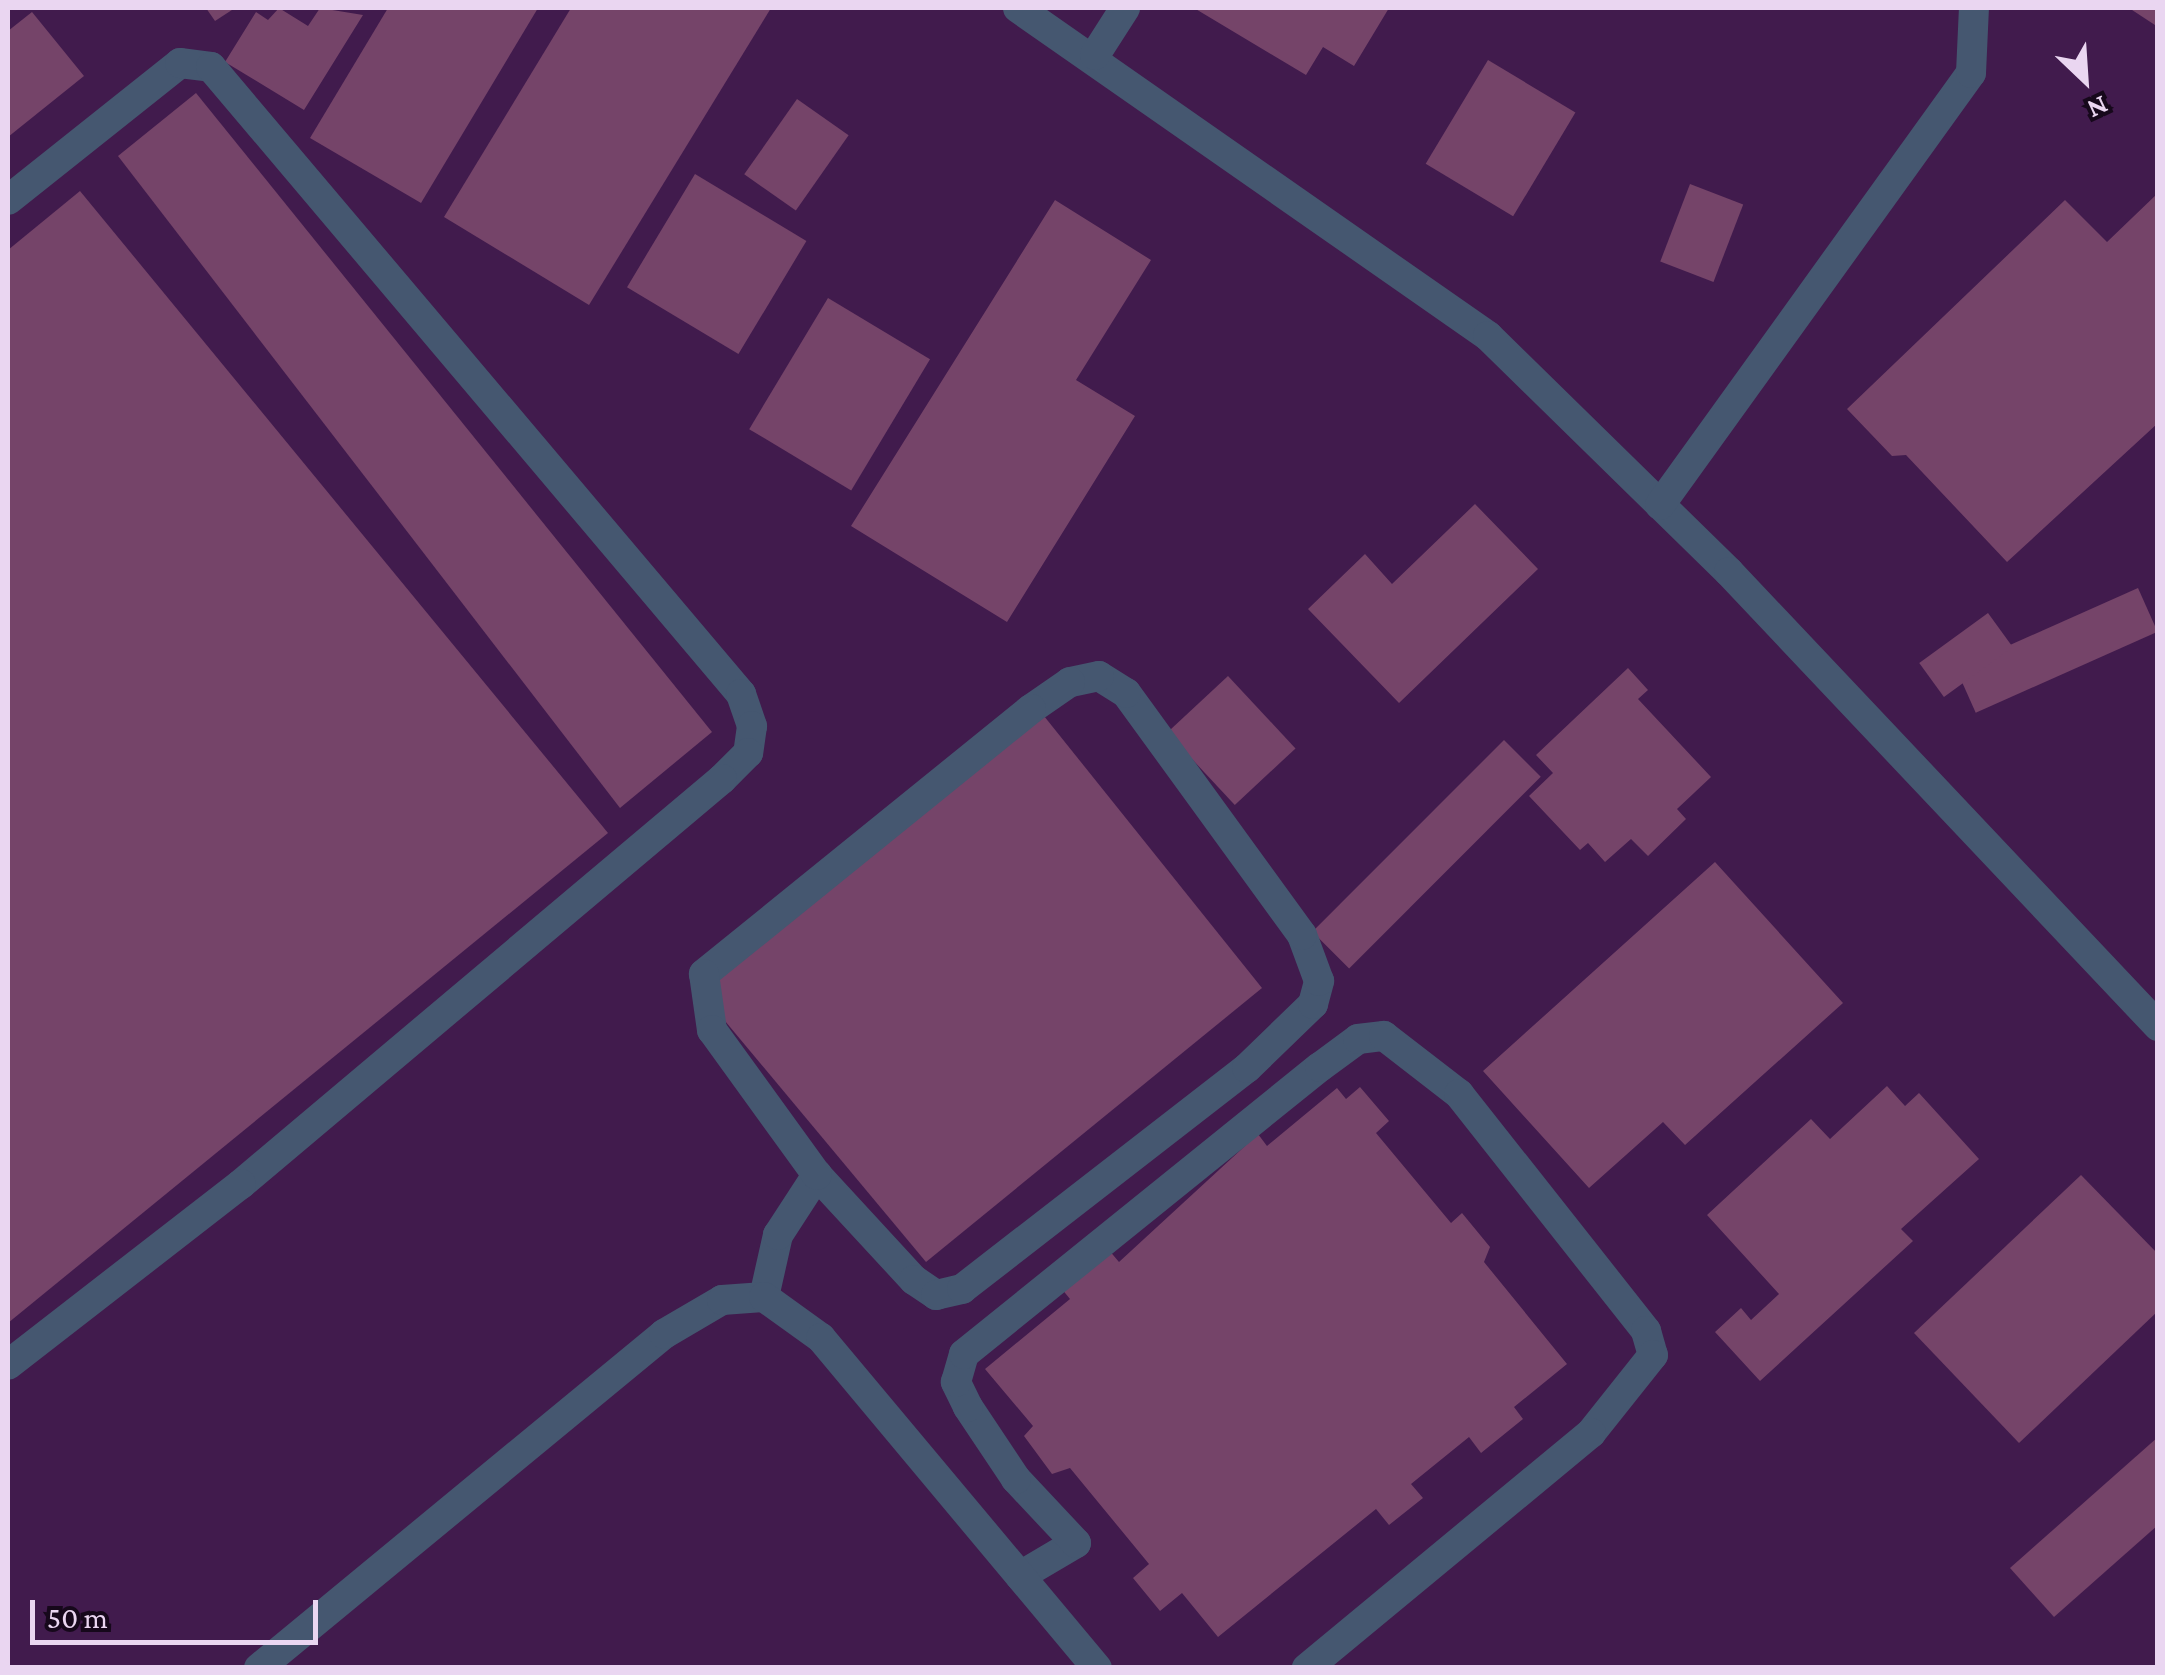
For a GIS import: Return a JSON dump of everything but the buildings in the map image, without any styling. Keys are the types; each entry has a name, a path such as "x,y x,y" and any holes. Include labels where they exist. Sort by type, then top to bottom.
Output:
{"street":[{"path":"1018,8 1095,55 1488,336 1660,506 2158,1026"},
{"path":"1095,55 1125,8"},
{"path":"1660,506 1971,73 1974,8"},
{"path":"8,200 180,63 211,66 741,694 752,726 748,753 722,779 242,1184 8,1365"},
{"path":"1100,676 1126,693 1302,935 1319,981 1313,1004 1246,1068 962,1289 936,1295 914,1280 817,1175 712,1030 704,974 1031,709 1070,682 1100,676"},
{"path":"1020,1576 1076,1543 1016,1480 968,1408 956,1382 964,1354 1320,1067 1358,1039 1384,1036 1460,1094 1636,1317 1653,1355 1591,1433 1307,1668"},
{"path":"764,1296 778,1235 817,1175"},
{"path":"258,1668 664,1334 722,1300 764,1296 820,1338 1097,1668"}],"shaded area":[{"path":"8,8 2157,8 2157,1667 8,1667"}]}
